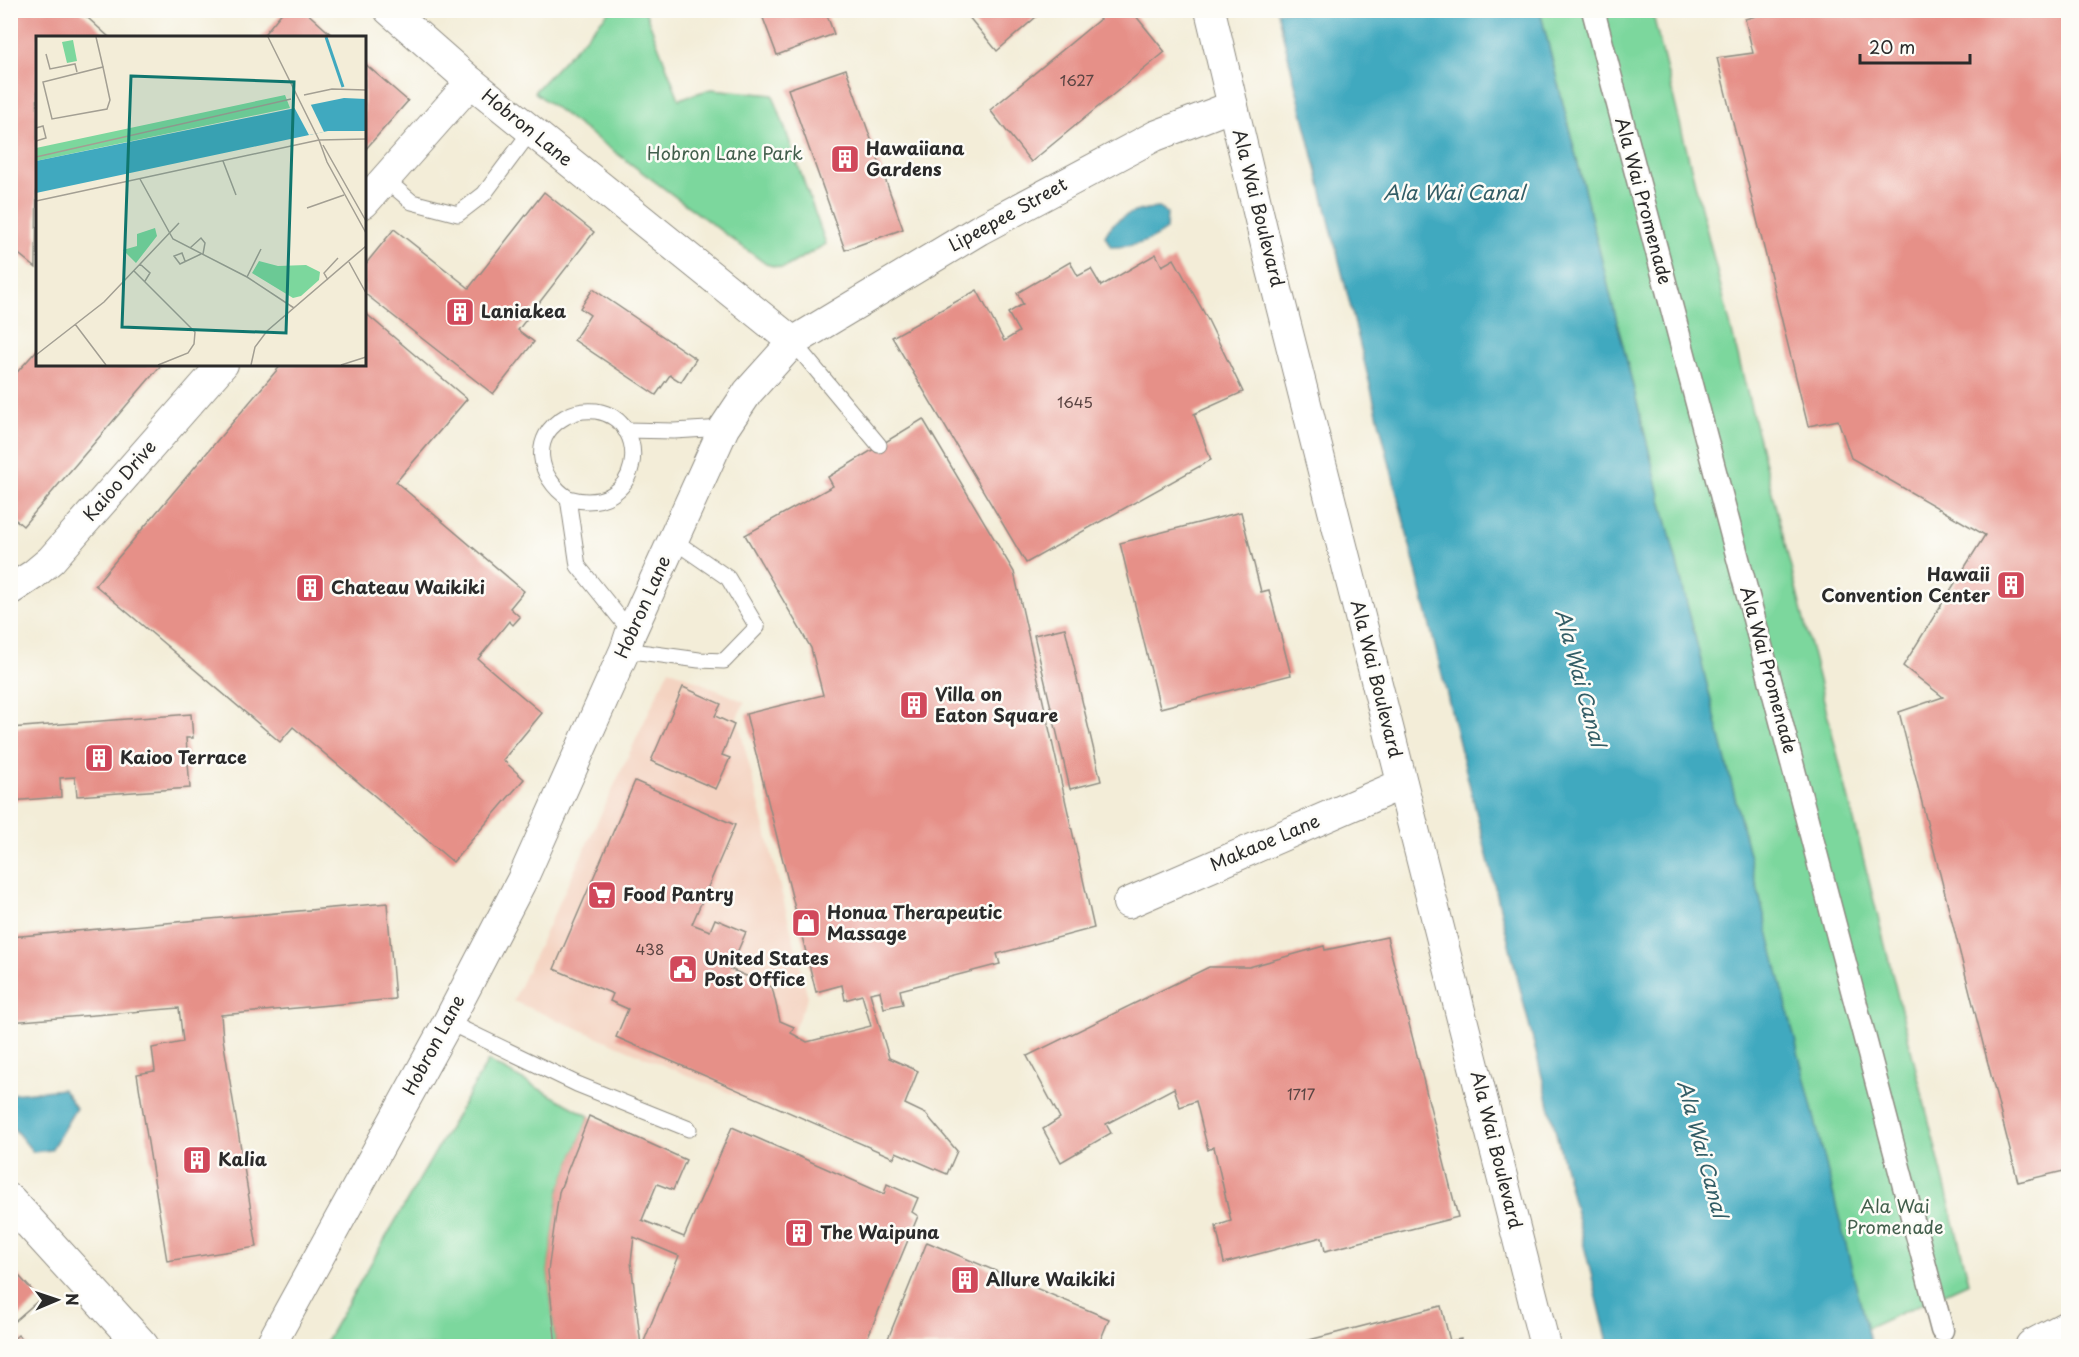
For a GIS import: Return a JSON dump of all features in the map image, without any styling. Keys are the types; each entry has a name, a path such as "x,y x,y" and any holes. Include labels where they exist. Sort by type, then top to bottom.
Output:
{"street":[{"name":"Hobron Lane","path":"270,1347 448,1022 522,880 723,429 748,392 793,342 471,82 389,10"},
{"name":"Ala Wai Boulevard","path":"1210,10 1271,266 1545,1347"},
{"name":"Ala Wai Promenade","path":"1593,10 1942,1330"},
{"path":"366,201 471,82"},
{"name":"Lipeepee Street","path":"793,342 1010,213 1155,136 1233,106"},
{"name":"Kaioo Drive","path":"10,590 51,560 220,366"},
{"name":"Makaoe Lane","path":"1128,903 1402,784"},
{"path":"10,1201 142,1347"},
{"path":"2032,1347 2068,1327"}],"lane":[{"path":"385,179 412,202 458,214 484,194 531,131"},
{"path":"793,342 879,445"},
{"path":"586,410 601,412 615,419 625,430 631,444 633,459 630,473 622,486 611,496 597,501 582,502 568,498 555,489 546,477 542,462 542,447 548,432 558,421 571,413 586,410"},
{"path":"625,430 723,429"},
{"path":"568,498 578,566 628,641 699,660 724,661 757,627 728,578 673,540"},
{"path":"448,1022 577,1084 688,1129"}],"shaded area":[{"path":"669,669 745,702 737,717 808,997 760,1106 513,1001"}],"green space":[{"name":"Hobron Lane Park","path":"610,11 645,11 679,99 711,89 773,95 826,244 786,267 766,264 534,92"},
{"name":"Ala Wai Promenade","path":"1540,11 1652,11 1969,1282 1866,1329"},
{"path":"488,1061 589,1116 559,1192 548,1271 556,1346 323,1346"}],"water":[{"name":"Ala Wai Canal","path":"1277,11 1540,11 1871,1346 1609,1346"},
{"path":"1159,208 1167,213 1166,230 1140,243 1111,247 1105,236 1121,218 1135,212"},
{"path":"63,1089 76,1108 51,1150 33,1152 11,1125 12,1094"}],"building":[{"path":"10,10 79,10 108,36 36,36 36,268 10,247"},
{"path":"284,10 304,10 333,36 263,36"},
{"path":"760,10 825,10 834,34 777,55"},
{"path":"963,10 1044,10 997,51"},
{"path":"1111,10 1131,10 1165,52 1031,162 990,110"},
{"name":"Hawaii Convention Center","path":"1777,10 2068,10 2068,1170 2018,1182 1899,712 1943,697 1903,666 1985,535 1851,458 1838,420 1808,426 1717,58 1753,53 1745,19"},
{"path":"366,65 408,101 366,149"},
{"name":"Hawaiiana Gardens","path":"846,69 903,229 845,250 788,89"},
{"name":"Laniakea","path":"544,192 594,232 518,330 534,342 493,394 366,295 366,264 394,229 469,288"},
{"path":"1156,254 1162,266 1174,259 1207,318 1243,392 1194,414 1211,460 1026,563 892,337 977,290 1004,341 1019,332 1008,313 1023,304 1017,293 1070,262 1078,276 1091,269 1101,286"},
{"path":"593,289 696,359 681,382 670,375 656,395 574,340 590,315 580,308"},
{"name":"Chateau Waikiki","path":"366,314 467,399 396,482 524,591 510,608 520,617 513,625 509,621 478,659 542,713 503,760 524,779 453,862 293,727 280,742 95,585 280,366 366,366"},
{"path":"36,351 36,366 160,366 23,526 10,515 10,380"},
{"name":"Villa on Eaton Square","path":"923,419 1014,572 1094,928 997,954 1000,964 900,990 903,1004 884,1008 880,991 870,993 889,1058 918,1071 905,1104 926,1114 957,1151 947,1174 896,1152 894,1158 616,1037 628,1009 610,1001 613,994 554,969 635,781 735,825 692,924 710,931 715,919 746,932 730,969 772,987 780,1021 794,1027 791,1033 807,1042 871,1026 862,995 845,1000 842,985 816,992 746,714 823,695 811,648 745,535 833,486 828,477"},
{"path":"1241,512 1261,592 1269,590 1291,675 1160,708 1120,543"},
{"path":"1065,628 1101,781 1070,789 1034,635"},
{"path":"683,687 721,704 715,716 734,725 722,755 730,758 716,789 651,761"},
{"name":"Kaioo Terrace","path":"191,714 193,738 186,738 190,788 77,796 75,777 60,778 61,797 10,801 10,728"},
{"name":"Kalia","path":"387,903 395,999 221,1015 257,1247 167,1261 137,1074 155,1071 152,1048 183,1042 179,1008 10,1022 10,937"},
{"path":"1387,937 1458,1217 1325,1251 1322,1237 1224,1263 1216,1226 1231,1221 1214,1147 1208,1150 1196,1101 1180,1107 1174,1088 1106,1124 1111,1133 1061,1162 1043,1129 1060,1118 1027,1056 1209,967 1249,967 1324,946 1325,950"},
{"name":"The Waipuna","path":"589,1116 686,1160 673,1190 657,1184 642,1220 684,1237 732,1127 884,1194 887,1184 918,1198 912,1212 918,1216 864,1346 642,1346 679,1256 634,1237 631,1262 641,1346 556,1346 548,1271 559,1192"},
{"name":"Allure Waikiki","path":"927,1242 1109,1319 1098,1346 885,1346"},
{"path":"10,1266 40,1299 10,1325"},
{"path":"1441,1306 1450,1341 1461,1339 1462,1346 1286,1346"},
{"path":"18,1335 28,1346 10,1346 10,1342"}],"place":[{"name":"Hawaiiana Gardens","path":"845,159"},
{"name":"Laniakea","path":"460,312"},
{"name":"Hawaii Convention Center","path":"2011,585"},
{"name":"Chateau Waikiki","path":"310,588"},
{"name":"Villa on Eaton Square","path":"914,705"},
{"name":"Kaioo Terrace","path":"99,758"},
{"name":"Food Pantry","path":"602,895"},
{"name":"Honua Therapeutic Massage","path":"806,923"},
{"name":"United States Post Office","path":"683,969"},
{"name":"Kalia","path":"197,1160"},
{"name":"The Waipuna","path":"799,1233"},
{"name":"Allure Waikiki","path":"965,1280"}]}
